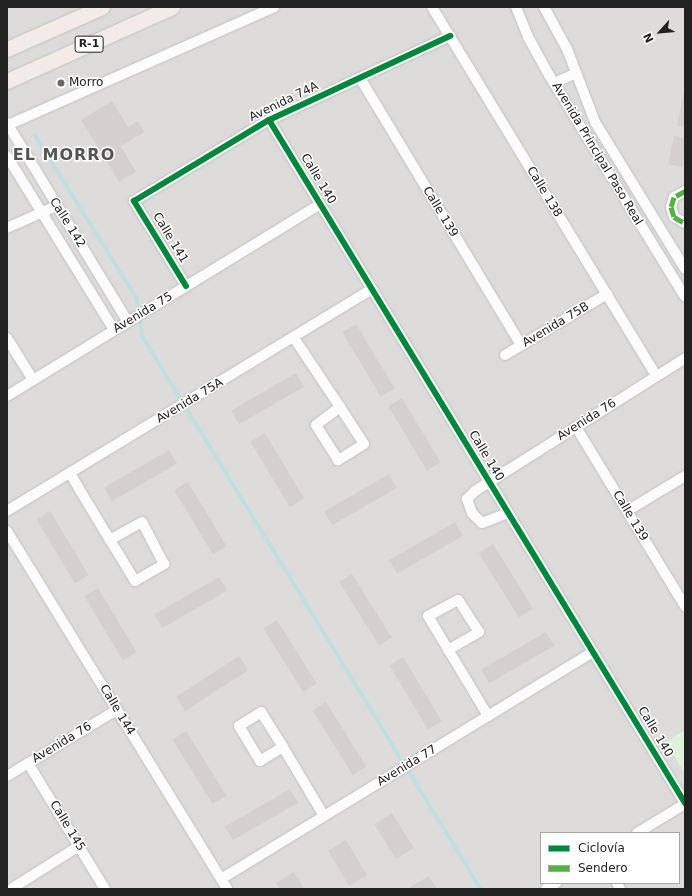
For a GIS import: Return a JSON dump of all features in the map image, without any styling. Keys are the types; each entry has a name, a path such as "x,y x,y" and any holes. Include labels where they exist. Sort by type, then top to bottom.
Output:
{"main road":[{"name":"R-1","path":"7,49 102,7"},
{"name":"R-1","path":"7,81 172,7"}],"street":[{"path":"8,124 274,7"},
{"name":"Calle 138","path":"432,7 656,376"},
{"name":"Avenida Principal Paso Real","path":"516,7 528,37 554,84 685,297"},
{"name":"Avenida Principal Paso Real","path":"544,7 561,36 595,122 685,269"},
{"name":"Avenida 74A","path":"134,201 269,120 450,36"},
{"path":"554,84 576,73"},
{"name":"Calle 139","path":"360,78 521,345"},
{"name":"Calle 140","path":"269,120 685,803"},
{"name":"Calle 142","path":"8,124 56,206 131,320"},
{"name":"Calle 142","path":"7,156 114,330"},
{"path":"673,215 672,202 678,193 685,191"},
{"name":"Calle 141","path":"134,201 186,286"},
{"name":"Avenida 75","path":"7,396 320,204"},
{"path":"7,228 56,206"},
{"path":"642,228 655,220 673,215 685,223"},
{"name":"Avenida 75A","path":"7,511 176,410 372,289"},
{"name":"Avenida 75B","path":"505,355 607,294"},
{"path":"7,338 33,380"},
{"path":"294,338 340,407 364,444 338,460 316,425 340,407"},
{"name":"Avenida 76","path":"508,513 482,523 472,513 467,499 489,482 685,358"},
{"name":"Calle 139","path":"576,427 685,606"},
{"path":"70,473 110,540 135,581 164,564 142,522 110,540"},
{"path":"627,511 685,476"},
{"name":"Calle 144","path":"7,531 227,889"},
{"path":"448,650 479,632 458,600 428,616 448,650 488,716"},
{"name":"Avenida 77","path":"221,879 593,652"},
{"name":"Avenida 76","path":"7,776 117,710"},
{"path":"283,747 260,761 239,726 261,712 283,747 324,816"},
{"name":"Calle 145","path":"28,763 105,889"},
{"path":"639,832 685,803"},
{"path":"11,889 78,846"}],"shaded area":[{"path":"7,7 685,7 685,889 7,889"},
{"path":"615,7 646,7 621,20"}],"green space":[{"path":"685,730 685,774 666,742"}],"building":[{"path":"685,87 685,127 677,126"},
{"path":"112,101 128,127 138,121 144,132 121,146 136,172 119,182 81,120"},
{"path":"674,136 685,138 683,167 668,164"},
{"path":"356,324 395,388 381,397 342,332"},
{"path":"296,373 304,387 239,424 231,410"},
{"path":"402,398 441,462 427,471 388,406"},
{"path":"265,433 304,498 290,507 250,442"},
{"path":"169,450 177,464 112,501 104,488"},
{"path":"389,474 397,488 332,525 324,512"},
{"path":"188,482 227,546 213,555 174,490"},
{"path":"50,511 89,575 75,584 36,519"},
{"path":"455,522 463,536 397,574 389,560"},
{"path":"493,544 533,608 519,617 479,553"},
{"path":"352,574 392,638 379,646 339,582"},
{"path":"219,577 227,591 162,628 154,614"},
{"path":"98,588 137,652 123,661 84,596"},
{"path":"277,620 317,684 303,692 263,628"},
{"path":"546,632 554,646 489,683 481,670"},
{"path":"239,656 248,670 185,711 176,697"},
{"path":"403,657 442,721 428,730 389,665"},
{"path":"326,702 366,766 353,775 312,710"},
{"path":"186,731 226,795 213,804 172,739"},
{"path":"290,789 298,803 233,840 225,826"},
{"path":"392,813 414,848 396,859 374,824"},
{"path":"346,840 367,875 349,886 328,851"},
{"path":"294,872 304,889 280,889 276,883"},
{"path":"429,876 437,889 412,889 410,887"}],"waterway":[{"path":"35,135 137,298 143,337 481,889"}],"marked path":[{"path":"685,191 674,197 671,207 674,217 685,223"}],"cycle path":[{"path":"186,286 134,201 269,120 450,36"},
{"path":"269,120 685,803"}],"place":[{"name":"Morro","path":"61,83"}],"district":[{"name":"EL MORRO","path":"64,155"}]}
